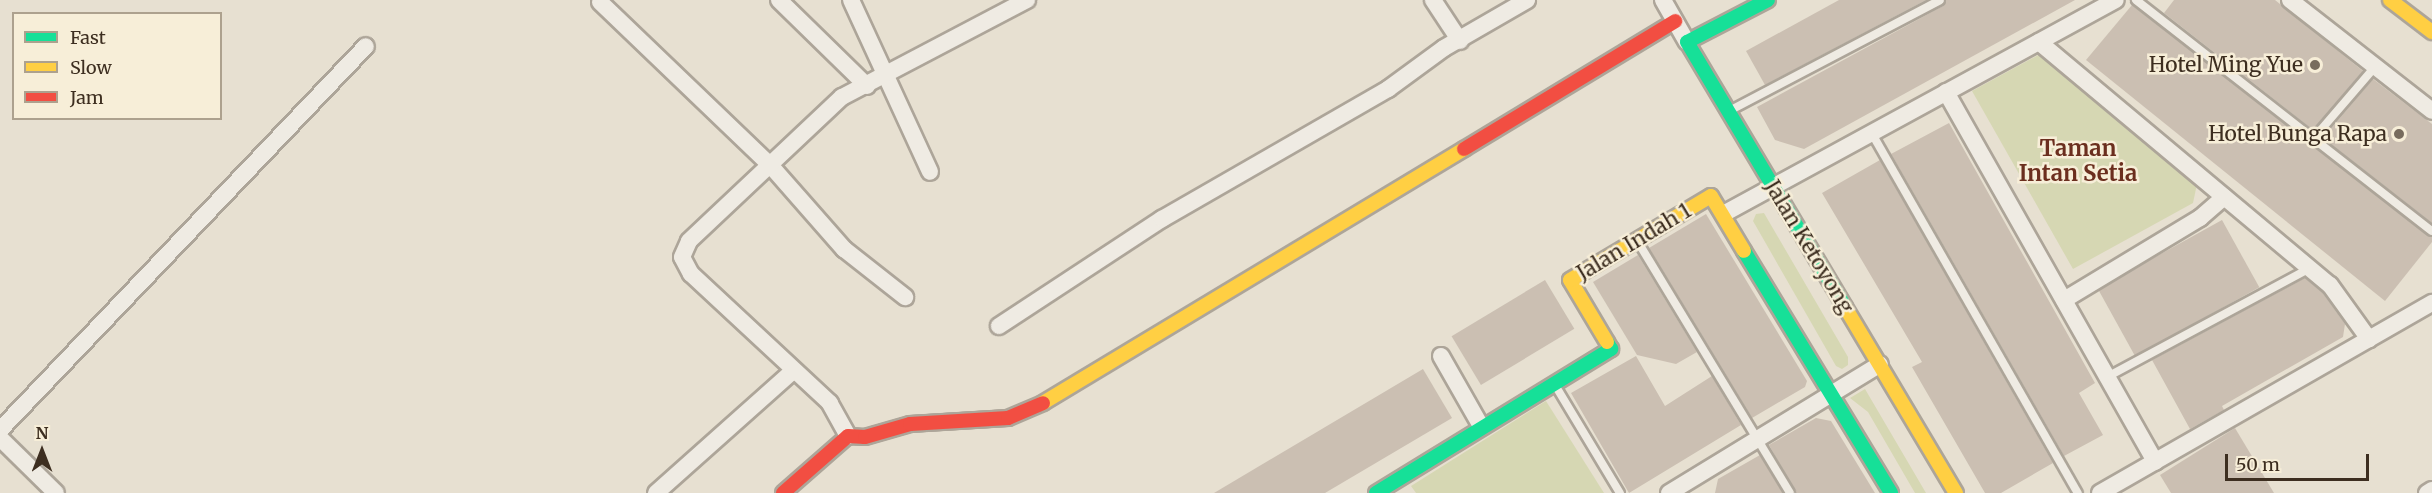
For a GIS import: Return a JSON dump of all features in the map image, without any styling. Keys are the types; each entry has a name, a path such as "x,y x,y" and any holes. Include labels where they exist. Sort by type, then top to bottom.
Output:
{"street":[{"path":"779,0 867,86"},
{"path":"851,0 930,172"},
{"path":"848,436 830,402 793,371 691,274 682,257 689,241 842,97 887,76 1027,0"},
{"path":"1433,0 1460,41"},
{"path":"999,326 1162,219 1388,88 1444,48 1460,41 1527,0"},
{"name":"Jalan Ketoyong","path":"1663,0 1956,493"},
{"path":"1725,213 2116,0"},
{"path":"2290,0 2432,111"},
{"path":"2390,0 2432,32"},
{"path":"600,2 771,166 844,249 905,297"},
{"path":"1687,42 1759,2"},
{"path":"783,493 848,436 865,437 910,424 1008,418 1052,399 1675,21"},
{"path":"2039,42 2330,285 2369,339"},
{"path":"0,430 366,46"},
{"path":"1946,92 2155,462"},
{"name":"Jalan Indah 1","path":"1376,493 1400,487 1481,426 1556,385 1611,349 1569,280 1635,238 1711,196 1725,213 1891,493"},
{"path":"2064,300 2200,218 2224,197"},
{"path":"2100,493 2432,303"},
{"path":"1441,357 1481,426"},
{"path":"1674,492 1880,364"},
{"path":"656,493 793,371"},
{"path":"0,438 56,493"},
{"path":"2427,493 2432,490"}],"lane":[{"path":"1729,112 1940,0"},
{"path":"2136,0 2432,231"},
{"path":"2313,139 2375,67"},
{"path":"1871,132 2078,493"},
{"path":"1635,238 1790,493"},
{"path":"2107,377 2310,268"},
{"path":"1556,385 1620,493"}],"green space":[{"path":"2042,53 2197,184 2193,203 2073,269 1972,91"},
{"path":"1764,213 1848,357 1848,365 1842,369 1836,366 1753,221 1756,214"},
{"path":"1865,389 1926,493 1915,493 1868,412 1850,398"},
{"path":"1546,401 1604,493 1416,493 1411,486"}],"building":[{"path":"1839,0 1926,0 1765,85 1746,51"},
{"path":"1946,0 2075,0 1804,149 1775,140 1757,107 1943,6"},
{"path":"2174,0 2275,0 2363,71 2313,130 2164,13"},
{"path":"2132,5 2432,237 2432,242 2385,301 2086,60"},
{"path":"2373,79 2432,124 2432,223 2323,138"},
{"path":"1949,123 2095,383 2079,393 2103,435 2064,456 1891,154"},
{"path":"1880,160 2053,463 2001,493 1985,493 1912,367 1922,362 1822,193"},
{"path":"1706,214 1807,381 1805,387 1752,418 1649,248"},
{"path":"2222,220 2259,287 2135,356 2098,289"},
{"path":"1638,255 1697,352 1676,364 1637,355 1593,282"},
{"path":"2305,278 2322,292 2345,324 2343,337 2222,406 2224,410 2190,429 2152,360"},
{"path":"1545,280 1574,329 1481,385 1452,336"},
{"path":"1636,356 1665,406 1712,376 1741,425 1629,493 1571,393"},
{"path":"1423,369 1452,418 1325,493 1214,493"},
{"path":"1816,418 1831,421 1875,493 1796,493 1769,445"},
{"path":"2235,428 2274,493 2171,493 2160,475"},
{"path":"1760,455 1783,493 1715,493 1718,479"}],"traffic: fast":[{"path":"1768,0 1687,42 1845,307"},
{"path":"1744,251 1891,493"},
{"path":"1376,493 1611,349 1607,342"}],"traffic: slow":[{"path":"2390,0 2432,32"},
{"path":"1043,403 1464,149"},
{"path":"1607,342 1570,280 1711,196 1744,251"},
{"path":"1845,307 1956,493"}],"traffic: jam":[{"path":"1464,149 1675,21"},
{"path":"783,493 848,436 865,437 910,424 1008,418 1043,403"}],"place":[{"name":"Hotel Ming Yue","path":"2315,65"},
{"name":"Hotel Bunga Rapa","path":"2399,134"}],"district":[{"name":"Taman Intan Setia","path":"2078,160"}]}
